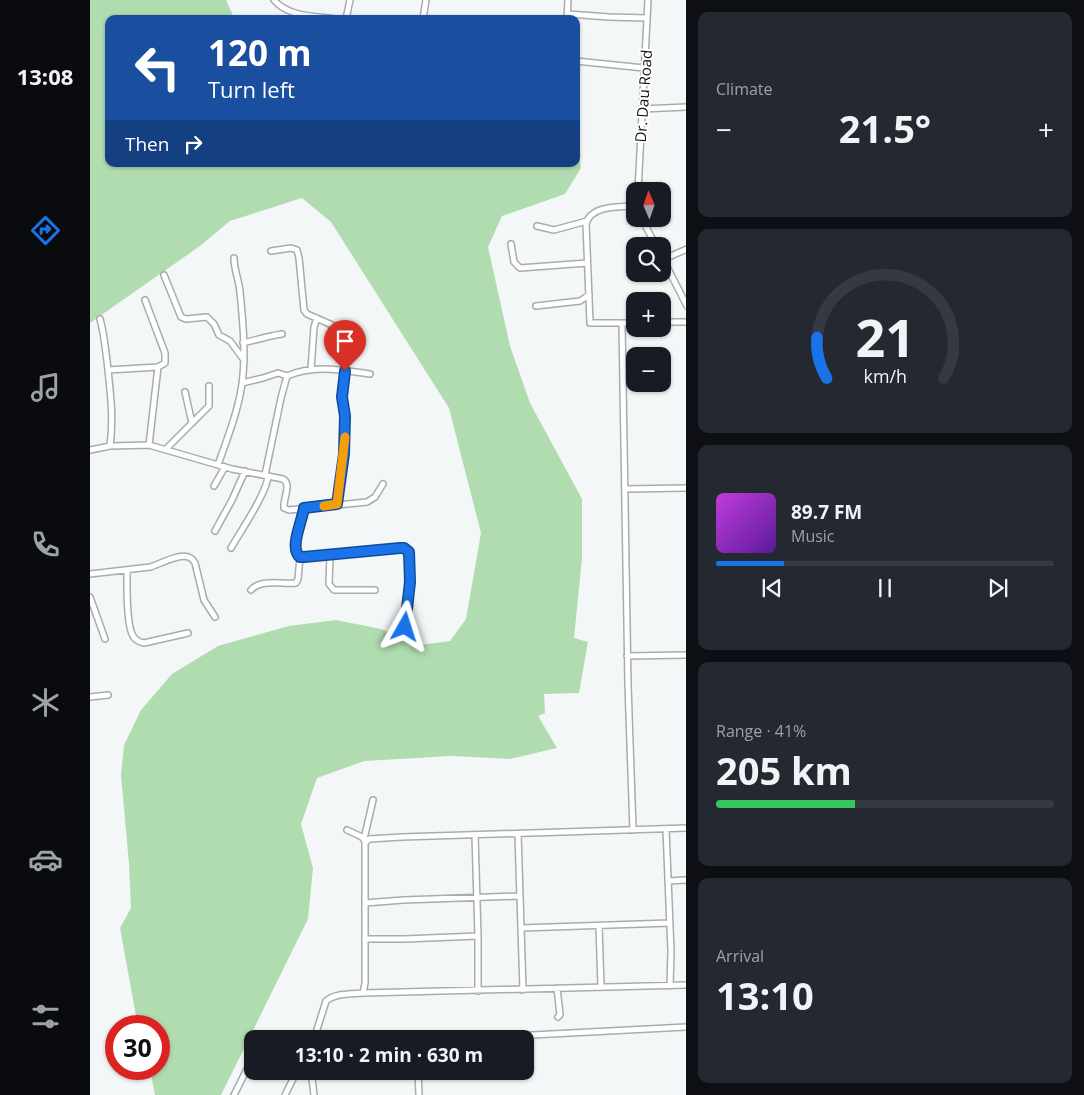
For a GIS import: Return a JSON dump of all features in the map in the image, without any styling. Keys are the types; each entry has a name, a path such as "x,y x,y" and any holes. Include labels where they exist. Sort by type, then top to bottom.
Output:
{"street":[{"path":"274,0 289,12 309,15"},
{"path":"347,15 350,0"},
{"path":"424,15 426,0"},
{"path":"567,15 568,0"},
{"name":"Dr. Dau Road","path":"638,182 648,0"},
{"path":"580,16 647,18"},
{"path":"580,61 644,68"},
{"path":"642,109 686,107"},
{"path":"626,207 604,209 591,215 587,221 590,323 626,323"},
{"path":"537,226 554,230 587,221"},
{"path":"511,244 514,262 520,268 588,263"},
{"path":"271,251 291,248 297,250 303,307 308,314 354,335"},
{"path":"671,255 686,249"},
{"path":"218,465 239,399 244,361 240,289 234,269 234,258"},
{"path":"671,275 686,306"},
{"path":"164,276 181,317 186,319 207,318 214,324 219,335 230,341 244,361"},
{"path":"536,306 580,301 589,295"},
{"path":"108,370 158,367 165,363 165,353 146,300"},
{"path":"311,369 314,327 317,318"},
{"path":"100,319 105,334 113,416 110,446"},
{"path":"671,322 686,322"},
{"path":"622,323 627,656 633,830"},
{"path":"244,343 282,334"},
{"path":"149,446 158,367"},
{"path":"242,382 278,373 287,376 311,369 326,368 370,374"},
{"path":"337,504 344,454 345,416 342,397 345,371"},
{"path":"230,548 255,507 266,484 281,398 287,376"},
{"path":"166,449 174,444 210,406 209,386"},
{"path":"185,392 192,423"},
{"path":"90,450 110,446 149,446 166,449 180,455 245,472 283,479 288,484 283,505 285,509 371,500 382,484"},
{"path":"214,486 225,467"},
{"path":"215,531 245,472"},
{"path":"625,490 686,488"},
{"path":"251,590 255,586 264,584 296,583 300,557 295,551 295,543 304,508"},
{"path":"300,557 400,548 407,550 409,552 410,582 405,627"},
{"path":"330,555 329,584 331,588 334,590 375,590"},
{"path":"90,574 150,567 181,557 193,559 204,600 215,617"},
{"path":"126,571 130,625 135,638 144,644 188,633"},
{"path":"90,597 105,639"},
{"path":"627,656 686,655"},
{"path":"90,697 108,695"},
{"path":"363,993 366,939 365,840 373,800"},
{"path":"347,830 365,840 369,838 686,828"},
{"path":"666,830 670,923 670,986"},
{"path":"518,834 523,990"},
{"path":"475,835 478,991"},
{"path":"668,881 686,880"},
{"path":"365,903 519,896"},
{"path":"521,928 670,923"},
{"path":"599,926 601,987"},
{"path":"366,939 478,936"},
{"path":"317,1030 326,1002 336,996 363,993 686,985"},
{"path":"557,988 560,1015 558,1017"},
{"path":"534,1035 686,1027"},
{"path":"234,1095 244,1074"},
{"path":"285,1095 292,1080"},
{"path":"312,1080 314,1095"},
{"path":"418,1080 419,1095"}],"green space":[{"path":"90,0 226,0 233,15 105,15 105,167 580,167 580,162 581,168 565,194 502,216 488,247 510,346 530,403 582,499 582,558 574,638 588,642 579,693 544,694 545,713 538,716 557,748 510,759 451,756 364,761 317,778 301,824 313,868 308,919 253,1030 244,1030 244,1048 221,1095 155,1095 152,1080 170,1080 170,1015 136,1015 120,928 131,908 121,775 124,745 141,710 172,674 218,646 289,626 336,620 381,629 420,645 450,641 466,619 481,533 449,408 331,222 302,198 230,221 200,246 90,323"}],"slow traffic":[{"path":"324,506 337,504 345,437"}],"route":[{"path":"345,371 342,397 345,416 344,454 337,504 304,508 295,543 295,551 300,557 304,557 400,548 407,550 409,552 410,582 405,627"}]}
